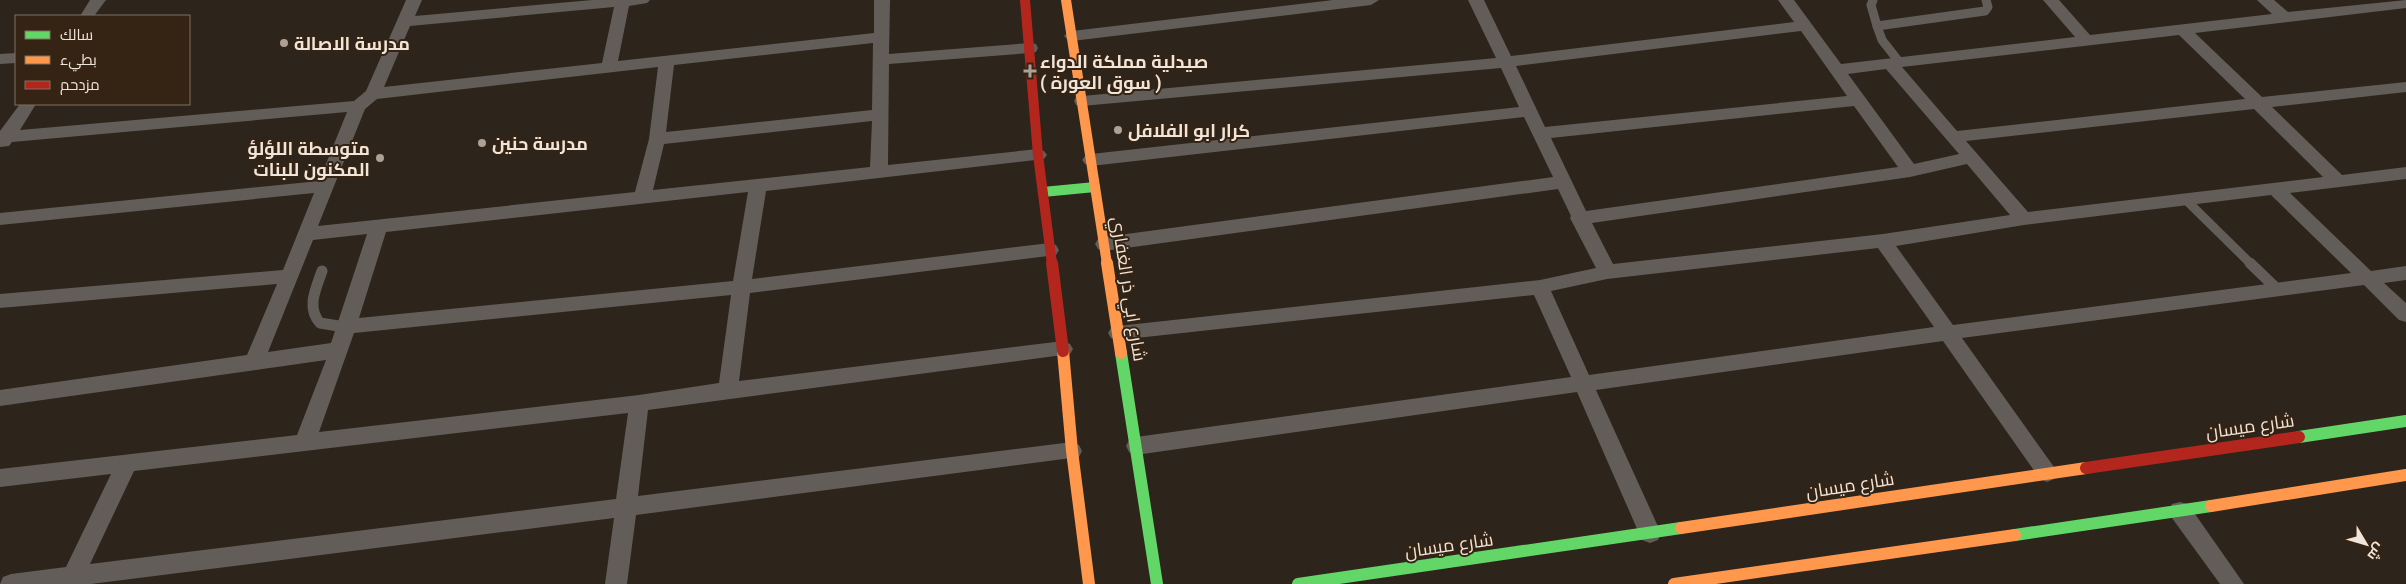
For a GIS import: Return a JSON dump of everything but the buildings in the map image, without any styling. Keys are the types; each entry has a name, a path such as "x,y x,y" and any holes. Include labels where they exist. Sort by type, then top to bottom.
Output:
{"street":[{"path":"88,15 98,0"},
{"path":"254,363 358,106 373,94 414,0"},
{"path":"404,22 642,0"},
{"path":"879,172 882,0"},
{"path":"1025,0 1038,155 1063,349 1072,451 1089,584"},
{"name":"شارع ابي ذر الغفاري","path":"1066,0 1157,584"},
{"path":"1072,36 1371,0"},
{"path":"1476,0 1579,218 1607,272"},
{"path":"1786,0 1910,171"},
{"path":"2051,0 2086,40"},
{"path":"2265,0 2284,17"},
{"path":"609,67 623,1"},
{"path":"1837,70 2406,3"},
{"path":"1082,101 1506,62 1805,26"},
{"path":"2181,28 2337,180"},
{"path":"373,94 882,37"},
{"path":"882,60 1030,48"},
{"path":"0,59 15,58"},
{"path":"643,197 657,139 667,61"},
{"path":"1895,63 1952,138 2024,219"},
{"path":"1952,138 2406,87"},
{"path":"1540,133 1859,100"},
{"path":"2,140 27,105"},
{"path":"2,140 358,106"},
{"path":"1091,160 1529,111"},
{"path":"657,139 880,115"},
{"path":"307,234 1038,155"},
{"path":"1579,218 1910,171 1969,158"},
{"path":"1118,333 1540,287 1607,272 1882,241 2024,219 2337,180 2406,174"},
{"path":"1104,244 1562,182"},
{"path":"728,390 741,287 758,185"},
{"path":"0,219 326,186"},
{"path":"1043,192 1096,187"},
{"path":"2274,188 2406,315"},
{"path":"305,441 339,350 379,226"},
{"path":"1882,241 2046,473"},
{"path":"345,327 741,287 1050,250"},
{"path":"1136,446 1946,333 2406,273"},
{"path":"0,301 290,276"},
{"path":"1540,287 1650,533"},
{"path":"0,478 639,403 728,390 1063,349"},
{"path":"0,398 339,350"},
{"path":"616,584 624,507 639,403"},
{"name":"شارع ميسان","path":"1298,584 2406,421"},
{"path":"11,584 71,580 624,507 1072,451"},
{"path":"71,580 127,463"},
{"path":"1674,584 1760,578 2406,475"},
{"path":"2180,511 2233,584"}],"lane":[{"path":"1873,0 1871,5 1877,26 1882,40 1895,63"},
{"path":"1877,26 1985,11 1988,7 1986,0"},
{"path":"2185,199 2276,289"},
{"path":"322,271 311,307 313,315 320,323 345,327"}],"traffic: fast":[{"path":"1043,192 1095,187"},
{"path":"1121,353 1157,584"},
{"path":"2299,437 2406,421"},
{"path":"2015,535 2211,506"},
{"path":"1298,584 1681,528"}],"traffic: slow":[{"path":"1066,0 1121,353"},
{"path":"1063,351 1072,451 1089,584"},
{"path":"1681,528 2086,468"},
{"path":"2211,506 2406,475"},
{"path":"1674,584 2015,535"}],"traffic: jam":[{"path":"1025,0 1038,155 1063,351"},
{"path":"2086,468 2299,437"}],"place":[{"name":"مدرسة الاصالة","path":"284,43"},
{"name":"صيدلية مملكة الدواء ( سوق العورة )","path":"1030,71"},
{"name":"كرار ابو الفلافل","path":"1118,130"},
{"name":"مدرسة حنين","path":"482,143"},
{"name":"متوسطة اللؤلؤ المكنون للبنات","path":"380,158"}]}
